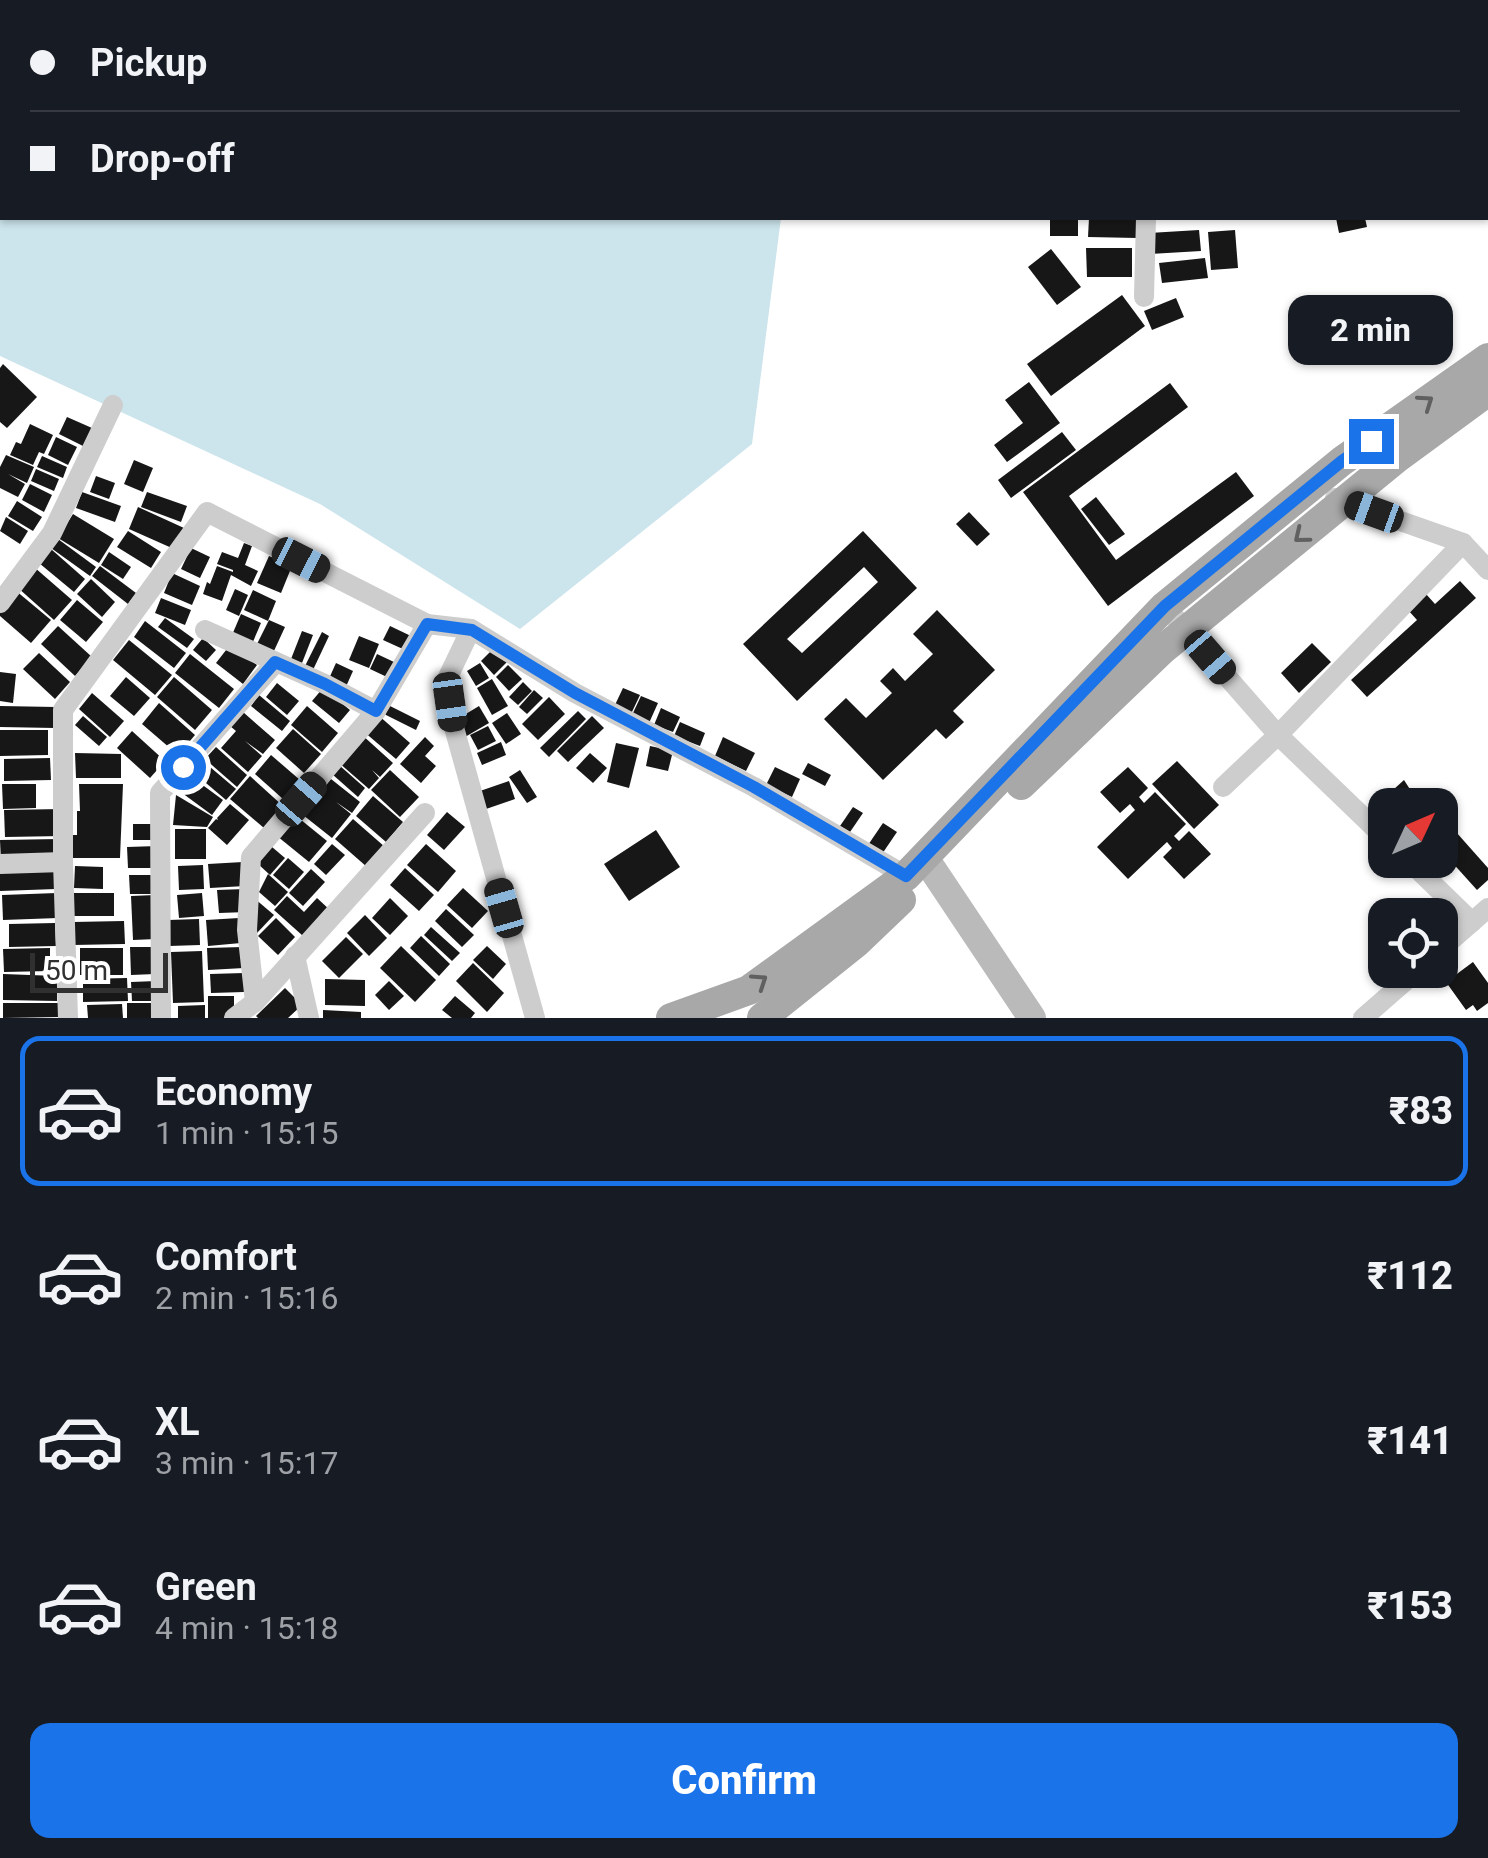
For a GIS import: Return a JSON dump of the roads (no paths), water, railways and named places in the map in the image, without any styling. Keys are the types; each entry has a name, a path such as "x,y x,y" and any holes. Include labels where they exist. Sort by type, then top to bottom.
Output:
{"main road":[{"path":"762,1018 857,942 1165,606 1342,461 1488,358"},
{"path":"672,1018 749,990 922,868 1162,650 1397,458 1488,390"}],"street":[{"path":"1144,298 1146,220"},
{"path":"0,603 52,533 113,405"},
{"path":"1310,490 1463,543 1488,570"},
{"path":"68,1018 62,710 207,512 427,624 472,630 575,693 754,787 922,868 1032,1018"},
{"path":"1223,787 1278,736 1463,543"},
{"path":"1165,606 1278,736 1368,822"},
{"path":"254,1002 248,930 251,857 376,711 427,624"},
{"path":"204,630 376,711"},
{"path":"472,630 448,679 454,724 535,1018"},
{"path":"161,1018 160,793 275,662"},
{"path":"234,1018 254,1002 426,812"},
{"path":"0,864 64,862"},
{"path":"1432,878 1480,915 1458,934"},
{"path":"294,956 308,1018"},
{"path":"1363,1018 1397,988"}],"water":[{"path":"0,220 781,220 752,444 520,629 320,504 0,356"}]}
